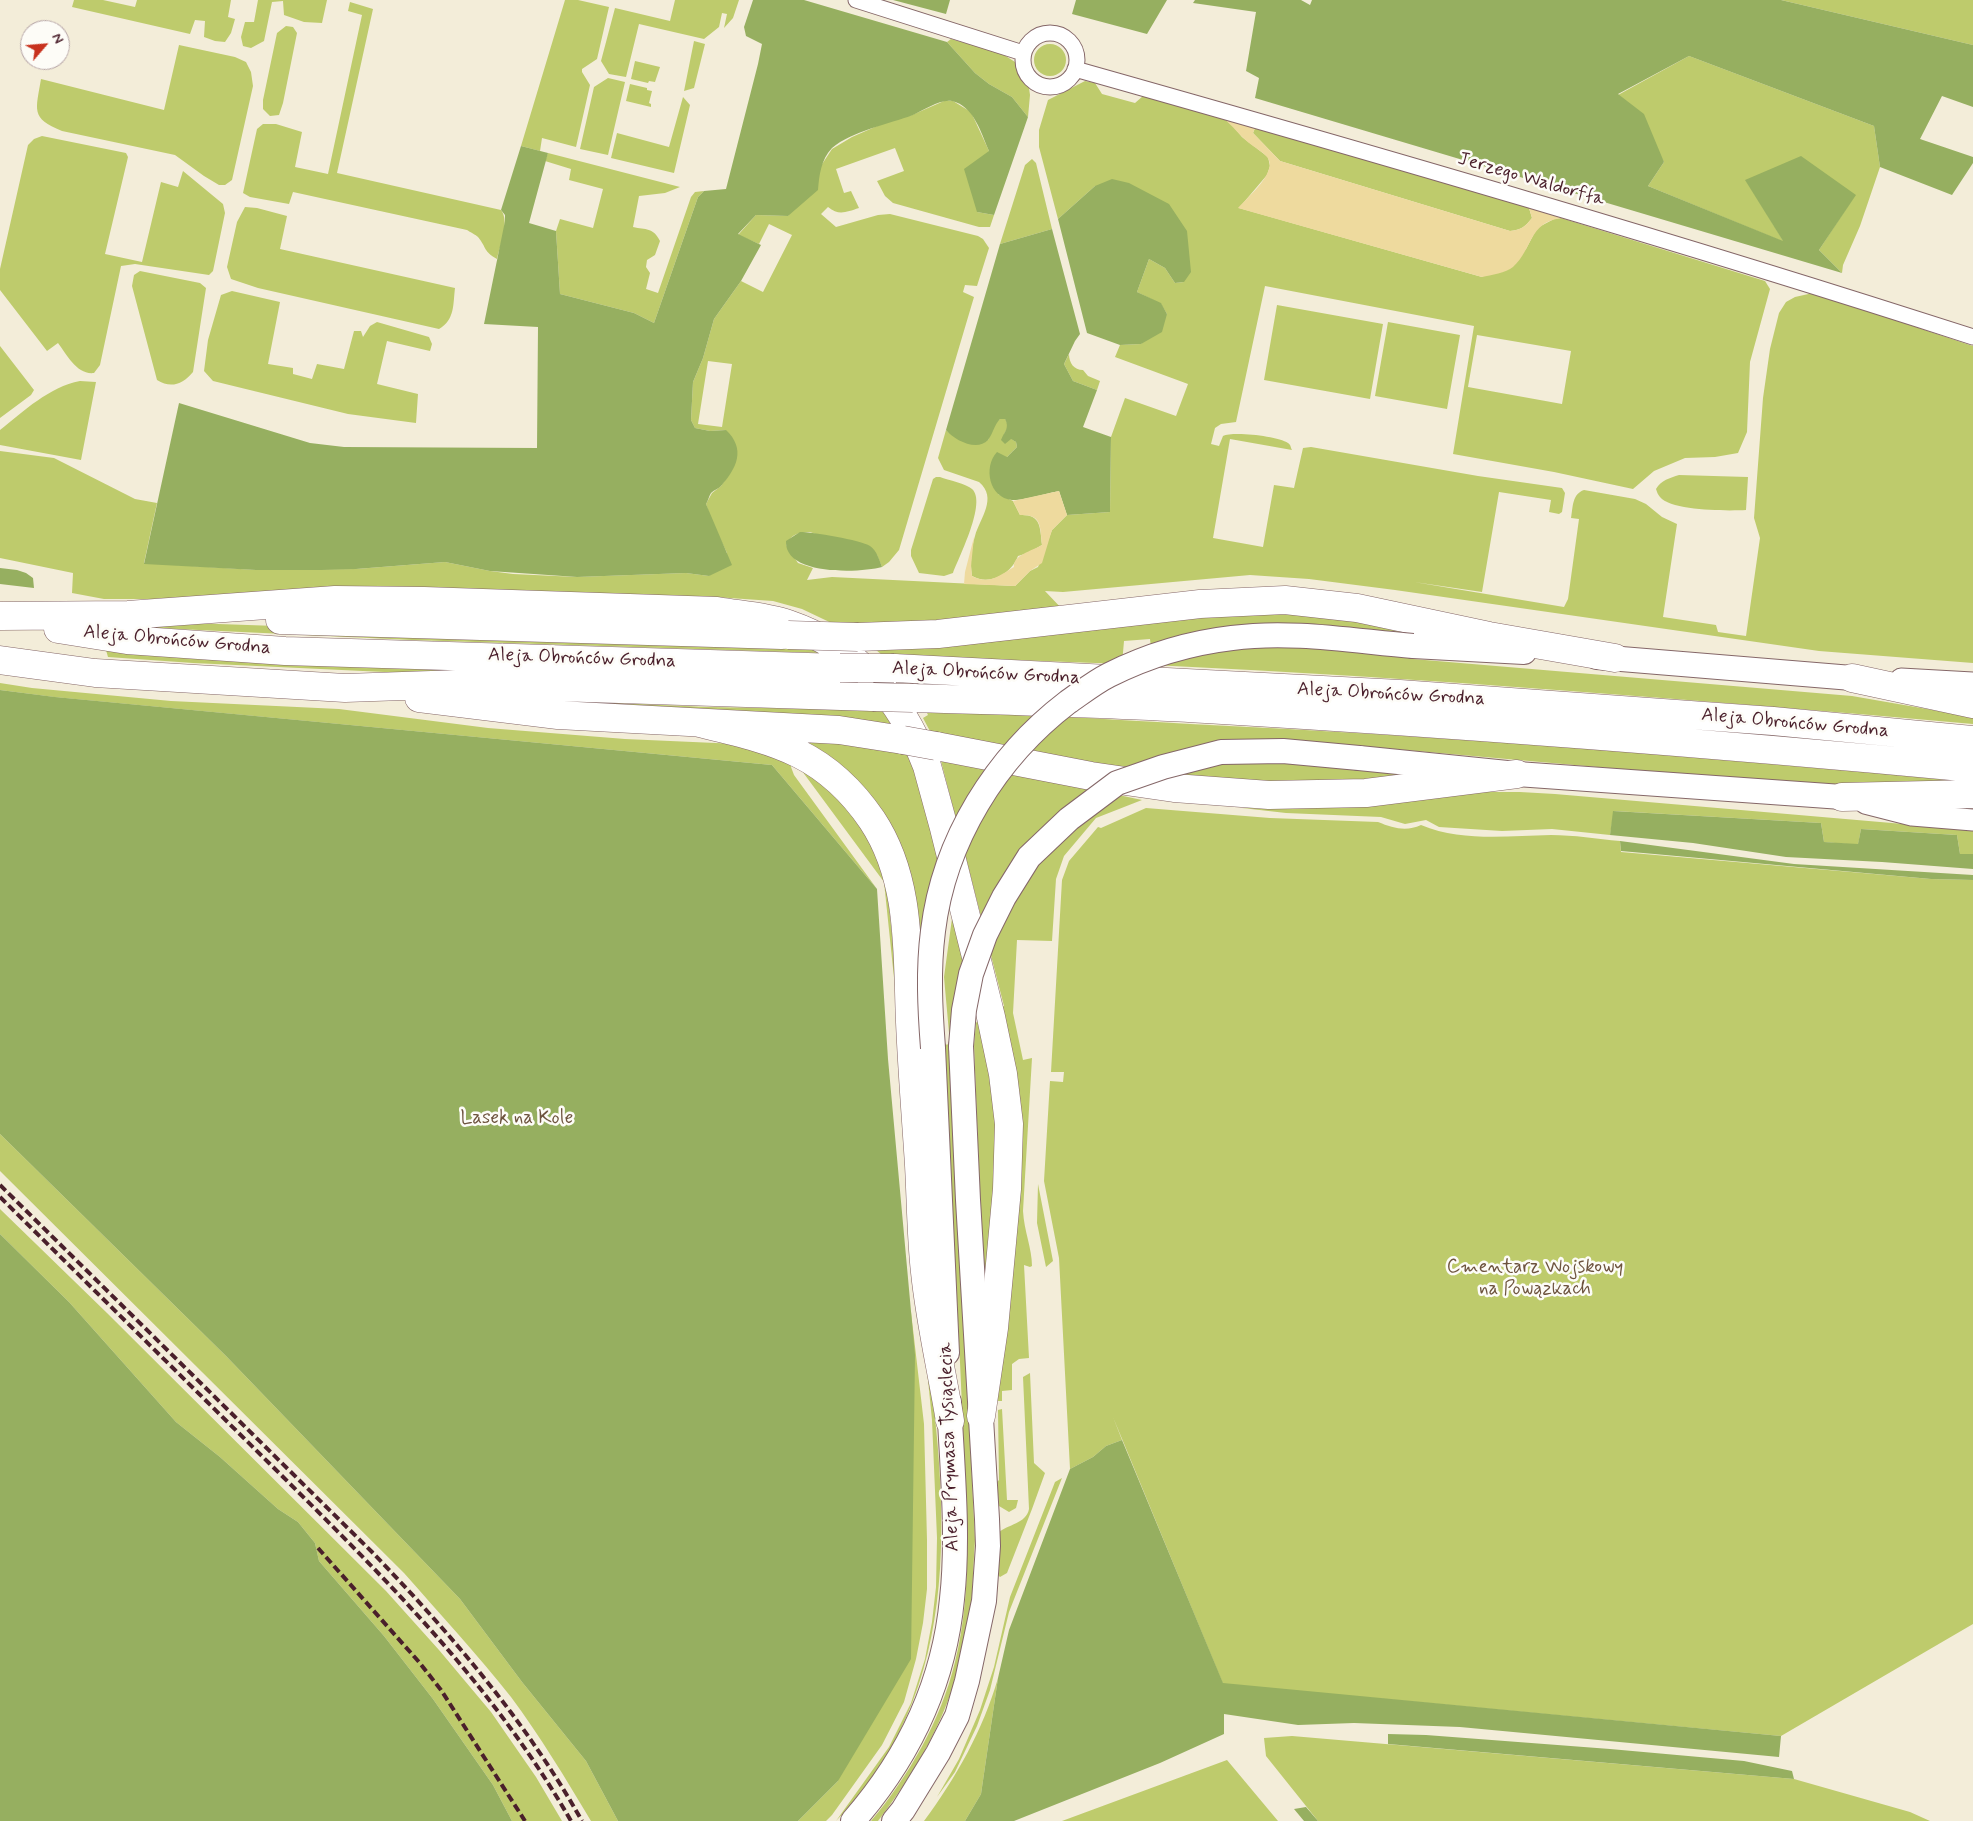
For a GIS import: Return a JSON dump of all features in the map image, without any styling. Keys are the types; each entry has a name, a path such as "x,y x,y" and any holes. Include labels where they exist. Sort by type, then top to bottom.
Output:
{"highway":[{"path":"128,615 335,600 424,601 717,611 764,618 788,624 837,647 871,674 884,689 907,723 920,747 927,766 991,1017 1004,1081 1009,1124 1007,1190 994,1328 981,1416"},
{"path":"0,617 128,615 670,633 858,637 938,634 1200,604 1285,600 1357,608 1489,636 1615,658"},
{"name":"Aleja Obrońców Grodna","path":"0,617 127,640 285,651 840,668 894,668 1400,694 1773,721 1973,740"},
{"name":"Aleja Obrońców Grodna","path":"0,660 95,673 345,688 461,684 1175,708 1442,724 1721,745 1973,768"},
{"path":"1852,678 1973,704"},
{"path":"345,688 550,715 839,730 936,746 1100,778 1174,788 1269,795 1366,792 1517,774"},
{"path":"699,723 771,741 787,747 818,764 848,790 861,806 872,821 892,859 901,894 908,947 910,1023 924,1272 950,1421"},
{"path":"1842,797 1973,794"}],"main road":[{"name":"Aleja Prymasa Tysiąclecia","path":"853,1821 871,1800 905,1749 920,1720 943,1654 952,1600 954,1567 950,1421 930,994 933,930 944,884 958,840 980,800 1009,758 1052,715 1108,675 1154,656 1194,644 1232,638 1268,635 1312,637 1413,646 1615,658 1852,678"},
{"path":"1852,678 1973,683"},
{"name":"Aleja Prymasa Tysiąclecia","path":"894,1821 903,1810 928,1769 957,1716 967,1681 984,1600 988,1546 968,1200 962,1046 964,1010 971,974 986,935 1004,898 1029,857 1069,819 1117,783 1163,767 1221,752 1283,751 1517,774"},
{"path":"1517,774 1842,797 1912,814 1973,820"}],"street":[{"path":"856,0 1023,53"},
{"path":"1056,34 1064,37 1071,43 1077,60 1075,69 1072,76 1060,85 1044,86 1029,78 1024,70 1023,53 1027,45 1040,35 1056,34"},
{"name":"Jerzego Waldorffa","path":"1075,69 1557,208 1786,277 1973,338"}],"green space":[{"path":"74,0 103,0 135,7 137,0 231,0 228,17 235,19 231,33 225,42 215,41 204,37 205,21 195,20 190,34 72,7"},
{"path":"258,0 327,0 322,23 304,22 284,15 283,1 272,2 264,41 251,48 243,46 241,37 245,22 254,22"},
{"path":"565,0 578,0 609,7 597,59 582,69 590,85 576,147 542,138 540,151 521,146"},
{"path":"675,0 739,0 733,18 724,28 727,14 722,13 719,27 704,39 639,24 626,77 609,74 601,61 615,8 670,21"},
{"path":"753,0 804,0 947,42 975,73 989,84 1012,97 1028,117 994,215 977,212 964,169 989,151 980,129 966,108 952,101 947,101 937,103 913,115 860,132 840,142 825,157 820,173 818,190 788,216 756,215 738,234 761,245 741,281 714,319 703,358 693,382 691,420 695,428 710,431 726,430 736,444 737,458 735,465 721,486 711,493 706,504 732,565 709,576 686,573 577,577 490,571 445,562 321,570 256,570 144,564 179,403 310,443 344,447 537,448 538,327 484,324 505,221 505,215 501,210 521,146 548,153 529,223 556,231 560,294 634,313 654,323 698,197 704,191 726,189 762,44 746,36 744,27"},
{"path":"893,0 950,0 946,14"},
{"path":"1076,0 1167,0 1147,34 1072,14"},
{"path":"1195,0 1301,0 1310,5 1312,0 1781,0 1973,45 1973,107 1942,96 1920,139 1973,157 1973,163 1952,195 1880,167 1874,126 1689,56 1618,94 1644,114 1664,162 1648,186 1783,241 1745,180 1801,156 1856,195 1819,250 1842,273 1255,98 1259,78 1246,71 1256,12 1193,3"},
{"path":"1781,0 1973,0 1973,45"},
{"path":"350,2 373,9 337,173 501,210 505,221 497,259 487,251 478,237 467,230 293,192 289,204 250,197 243,193 257,129 263,124 276,124 302,132 295,167 328,174 362,15 348,11"},
{"path":"286,26 293,27 297,33 283,103 279,115 270,116 263,109 263,100 277,33"},
{"path":"951,39 1001,53 1015,62 1029,88 1028,117 1012,97 989,84 975,73 947,42"},
{"path":"694,41 705,44 694,88 684,91"},
{"path":"1050,44 1056,45 1061,49 1065,54 1065,66 1061,71 1056,75 1050,76 1044,75 1039,71 1035,66 1034,60 1035,54 1039,49 1044,45"},
{"path":"179,45 235,57 246,62 251,72 253,86 232,180 225,185 219,185 204,176 175,155 62,131 45,122 40,117 37,106 41,79 164,110"},
{"path":"1689,56 1874,126 1880,167 1860,226 1843,265 1842,273 1819,250 1855,195 1746,180 1784,242 1648,186 1664,162 1618,95"},
{"path":"635,61 660,67 655,82 649,81 648,83 631,79"},
{"path":"608,78 625,82 608,155 580,149 594,87"},
{"path":"1085,81 1095,83 1102,94 1135,103 1143,96 1223,118 1242,137 1268,157 1270,166 1267,175 1239,208 1482,277 1526,249 1537,228 1554,219 1561,218 1765,281 1770,289 1750,362 1747,432 1738,453 1715,457 1685,458 1654,471 1633,489 1554,472 1453,454 1474,326 1265,286 1236,422 1221,424 1215,428 1211,444 1219,446 1223,436 1245,434 1283,440 1290,444 1292,450 1230,439 1213,538 1263,547 1274,485 1294,488 1303,448 1311,447 1478,476 1562,488 1565,493 1562,512 1559,514 1549,512 1551,500 1499,492 1482,592 1414,582 1564,607 1568,599 1579,519 1571,518 1575,498 1584,490 1635,499 1646,504 1662,517 1677,524 1663,617 1716,625 1718,632 1746,636 1760,538 1754,518 1763,398 1770,349 1779,313 1786,302 1795,297 1813,293 1973,346 1973,663 1819,651 1395,590 1309,579 1250,575 1063,592 1045,591 1064,611 842,628 802,609 773,601 715,597 389,588 153,599 104,599 72,593 73,573 0,558 0,451 54,458 135,499 157,503 144,563 256,570 356,569 445,562 513,574 577,577 686,573 709,576 727,553 712,522 706,504 712,493 721,486 727,477 726,430 710,431 695,428 691,420 693,382 703,358 714,319 741,281 763,292 792,235 769,224 759,244 738,235 756,215 788,216 832,149 852,137 884,123 912,115 944,101 953,101 971,112 989,151 977,212 994,215 990,227 979,227 893,203 885,196 877,181 904,171 895,148 836,169 844,193 851,191 859,208 846,212 836,212 828,207 821,214 836,227 878,215 890,214 978,236 983,239 989,248 977,286 965,285 963,292 974,297 899,550 882,567 877,555 810,532 796,534 786,545 798,563 813,568 807,580 832,577 1015,586 1030,571 1038,567 1052,530 1067,515 1110,512 1111,437 1125,398 1176,416 1188,384 1115,357 1120,345 1141,344 1167,314 1161,304 1137,292 1149,259 1165,268 1175,283 1184,282 1095,186 1058,219 1039,147 1039,130 1048,100","holes":["1477,335 1571,351 1562,404 1468,387","708,361 732,364 722,427 698,424"]},
{"path":"630,84 652,91 649,103 651,107 626,101"},
{"path":"683,97 690,105 674,173 611,158 617,133 669,147"},
{"path":"1255,128 1529,208 1532,218 1527,224 1517,230 1510,231 1280,161 1253,133"},
{"path":"42,136 126,153 128,157 105,254 142,262 161,182 178,187 183,171 223,204 225,213 213,271 209,275 135,264 121,266 100,365 94,373 88,373 78,368 58,343 47,351 0,290 0,269 28,145 34,139"},
{"path":"548,153 680,187 665,193 639,196 633,227 652,231 660,241 655,255 647,260 646,267 650,273 646,289 658,293 691,197 695,192 704,191 698,197 654,323 634,313 560,294 556,231 560,219 593,228 603,189 569,180 571,169 545,161"},
{"path":"1032,159 1036,163 1052,229 1000,244 1025,165"},
{"path":"1112,179 1129,183 1169,204 1187,231 1191,272 1184,282 1175,283 1165,268 1149,259 1137,292 1161,303 1167,314 1162,332 1141,344 1120,345 1087,333 1058,219 1095,186"},
{"path":"245,207 257,208 287,216 280,249 455,288 451,316 439,329 258,288 231,279 227,267 237,222"},
{"path":"1052,229 1080,334 1064,364 1073,381 1097,390 1083,427 1111,437 1110,512 1067,515 1059,491 1016,500 1004,498 998,494 993,488 991,481 990,466 993,458 997,452 1007,457 1017,447 1016,442 1011,439 1005,444 1001,440 1007,427 1005,419 1000,419 988,440 978,445 960,441 946,430 1000,244"},
{"path":"140,271 200,283 206,288 193,372 185,380 176,384 162,383 157,380 132,286 134,275"},
{"path":"232,291 280,302 268,364 293,368 293,374 312,379 317,364 344,369 354,331 361,331 363,337 370,326 377,322 429,337 432,344 430,351 387,341 377,384 418,394 416,423 348,414 213,381 204,371 208,340 221,295"},
{"path":"1277,305 1383,324 1370,399 1264,380"},
{"path":"1388,322 1460,335 1447,409 1375,396"},
{"path":"0,346 34,390 31,395 0,418"},
{"path":"1069,354 1071,363 1075,367 1083,370 1088,376 1100,381 1097,390 1073,381 1064,364"},
{"path":"80,381 96,382 81,460 0,445 0,430 18,415 47,394"},
{"path":"1000,419 1005,419 1007,423 1004,434 1016,442 1017,447 1007,457 998,494 1013,501 1020,515 1027,515 1036,519 1040,527 1042,545 1018,556 1005,573 986,580 972,576 971,561 977,529 986,508 987,495 979,482 944,470 938,458 946,430 949,433 988,440 995,423"},
{"path":"1679,475 1748,477 1746,510 1687,508 1666,502 1659,496 1656,489 1663,481"},
{"path":"936,477 966,485 972,489 976,496 974,517 966,543 953,573 944,576 919,573 911,556 911,550 933,479"},
{"path":"800,532 857,541 870,546 878,555 882,567 841,571 810,566 797,561 789,552 786,541"},
{"path":"0,568 26,573 33,578 34,588 0,584"},
{"path":"1293,610 1448,637 1413,634 1413,659 1852,696 1973,717 1973,724 1563,690 1153,665 1150,639 1124,641 1122,664 882,655 870,645 1054,628"},
{"path":"189,623 803,644 822,653 412,640 135,627"},
{"path":"106,650 854,678 866,687 427,674 193,663 108,657"},
{"path":"0,683 32,688 171,701 339,709 488,728 625,739 738,744 791,762 794,775 877,889 772,765 54,697 0,690"},
{"name":"Lasek na Kole","path":"0,690 55,697 772,765 877,889 888,1059 915,1355 911,1659 838,1781 798,1821 618,1821 586,1761 522,1682 460,1599 226,1356 0,1134"},
{"path":"455,696 707,707 885,710 899,731"},
{"path":"927,713 1059,717 1483,741 1971,782 1842,786 1733,779 1360,746 1444,777 1362,784 1182,779 932,735 923,718 928,715"},
{"path":"785,738 861,744 911,752 940,862 921,951 904,873"},
{"path":"940,757 1142,800 1096,818 1064,856 1056,879 1052,941 1017,940 1013,1013 1023,1060 1032,1058 1023,1211 1032,1266 1024,1265 1029,1358 1019,1359 1012,1364 1012,1390 1002,1391 1002,1401 998,1401 1002,1007 1004,1006"},
{"path":"802,771 826,784 859,822 876,851 886,880 896,971 896,997 884,882"},
{"path":"1463,792 1555,794 1973,830 1973,854 1960,854 1957,835 1861,829 1858,845 1824,842 1821,823 1614,811 1610,835 1552,829 1502,831 1439,827 1426,820 1405,824 1381,817 1286,813 1242,808 1298,808 1353,805"},
{"name":"Cmentarz Wojskowy na Powązkach","path":"1146,808 1270,818 1378,822 1405,829 1421,825 1452,834 1469,836 1577,836 1620,841 1621,852 1931,879 1973,880 1973,1624 1781,1736 1223,1684 1113,1417 1122,1440 1106,1446 1093,1457 1070,1469 1059,1258 1044,1181 1050,1081 1063,1082 1064,1072 1051,1072 1062,880 1069,861 1098,827 1101,828"},
{"path":"1613,811 1821,823 1824,842 1858,844 1861,829 1957,835 1960,854 1973,854 1973,869 1786,857 1693,843 1610,835"},
{"path":"1620,841 1794,864 1973,875 1973,880 1931,879 1621,851"},
{"path":"953,911 964,956 960,967 950,1044 944,977"},
{"path":"980,1018 998,1122 985,1321 974,1045 976,1023"},
{"path":"950,1044 975,1540 969,1623 956,1678 936,1728 924,1752 895,1798 878,1821 871,1821 911,1766 932,1726 949,1684 955,1662 965,1605 967,1518 944,1045"},
{"path":"0,1134 226,1356 460,1599 522,1682 586,1761 618,1821 591,1821 542,1742 511,1697 404,1573 0,1171"},
{"path":"1038,1184 1053,1261 1046,1267 1037,1223"},
{"path":"0,1209 386,1591 491,1712 536,1777 562,1821 512,1821 493,1785 433,1699 384,1636 319,1561 315,1543 298,1522 278,1509 220,1457 176,1422 69,1302 0,1234"},
{"path":"0,1234 69,1302 176,1422 220,1457 278,1509 298,1522 315,1543 319,1561 384,1636 433,1699 493,1785 512,1821 0,1821"},
{"path":"919,1290 936,1429 941,1499 940,1569 931,1637 925,1658 936,1587 937,1538 932,1420"},
{"path":"911,1312 924,1424 927,1540 927,1589 916,1659 904,1702 882,1745 832,1815 826,1821 798,1821 838,1781"},
{"path":"1030,1373 1034,1463 1045,1473 1007,1573 1000,1577 998,1575 998,1533 1021,1521 1029,1509 1023,1377"},
{"path":"1002,1409 1007,1500 1018,1500 1016,1508 1009,1512 999,1506 997,1482 999,1480 998,1410"},
{"path":"1122,1440 1223,1683 1781,1736 1779,1757 1460,1727 1354,1723 1298,1725 1224,1714 1224,1734 1160,1763 1014,1821 965,1821 981,1794 998,1678 1009,1630 1070,1469 1093,1457 1106,1446"},
{"path":"1062,1478 1009,1612 990,1690 977,1726 955,1772 937,1797 959,1759 980,1710 994,1667 1010,1597 1055,1482"},
{"path":"924,1661 913,1702 882,1764 836,1821 889,1747 911,1703"},
{"path":"998,1678 981,1794 965,1821 924,1821 958,1771 985,1716"},
{"path":"1388,1734 1426,1735 1744,1761 1792,1771 1794,1779 1388,1744"},
{"path":"1292,1736 1794,1779 1910,1812 1930,1821 1318,1821 1266,1756 1264,1738"},
{"path":"1227,1760 1278,1821 1062,1821"},
{"path":"1306,1807 1318,1821 1304,1821 1294,1809"}],"sand":[{"path":"1223,118 1260,128 1255,128 1253,133 1280,161 1510,231 1520,229 1532,218 1529,208 1561,218 1542,225 1513,267 1482,277 1238,208 1261,184 1270,163 1265,155 1245,140"},
{"path":"1059,491 1067,515 1052,530 1042,563 1030,571 1015,586 964,584 965,572 974,537 971,566 972,576 983,580 993,578 1014,567 1020,556 1042,545 1038,522 1027,515 1020,515 1013,501"}],"railway":[{"path":"0,1185 372,1552 401,1583 486,1680 512,1714 537,1748 582,1821"},
{"path":"0,1197 394,1589 471,1677 540,1771 571,1821"},
{"path":"318,1548 419,1662 441,1690 525,1821"}]}
